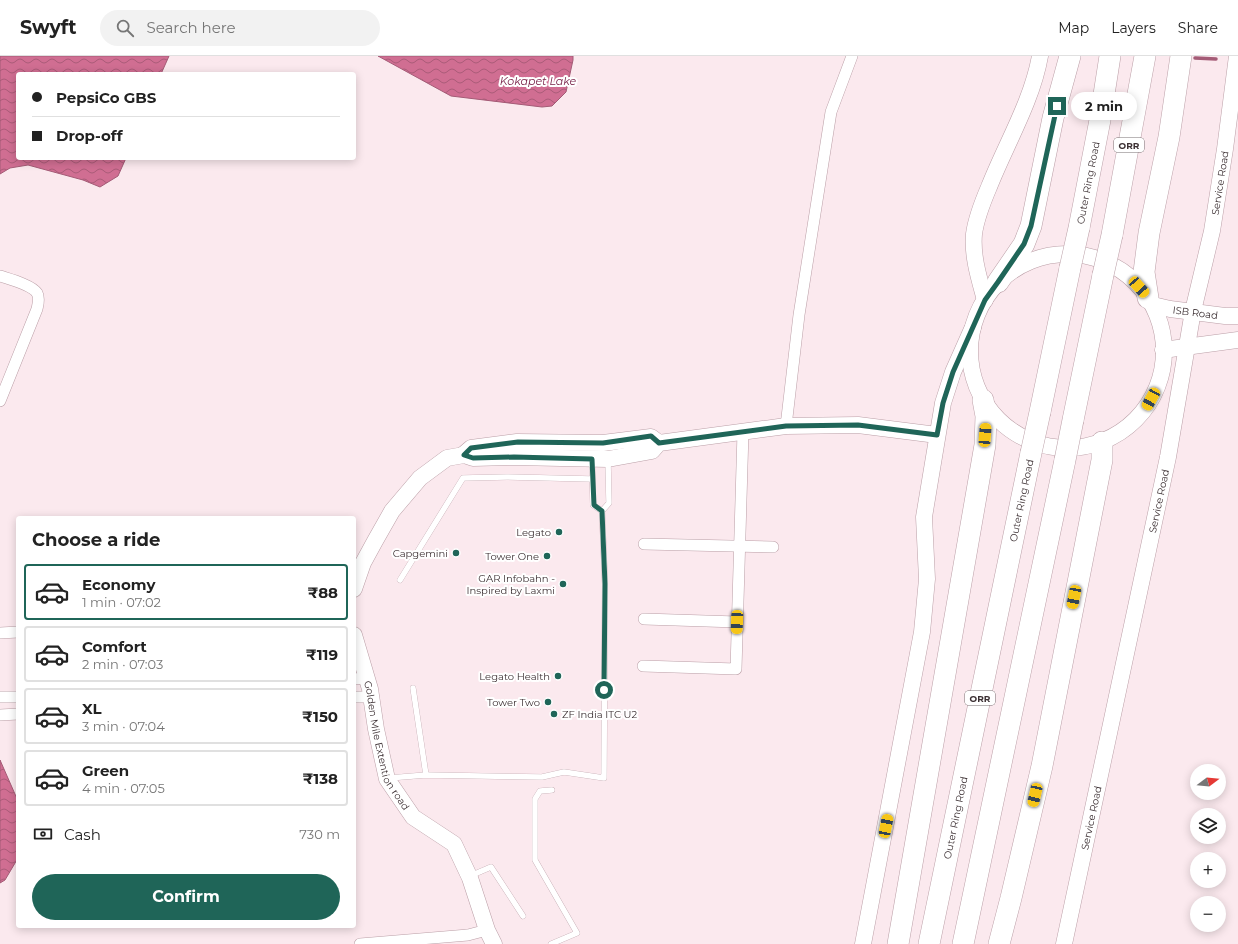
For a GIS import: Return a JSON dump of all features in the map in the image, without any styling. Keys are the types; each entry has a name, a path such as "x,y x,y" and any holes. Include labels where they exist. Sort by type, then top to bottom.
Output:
{"highway":[{"path":"998,282 1024,244 1031,226 1053,118 1070,56"},
{"name":"Outer Ring Road","path":"928,944 1070,268 1100,120 1110,56"},
{"name":"ORR","path":"963,944 1112,235 1145,56"},
{"path":"1150,302 1144,272 1149,233 1169,137 1181,56"},
{"path":"898,944 985,445 986,416 983,400"},
{"path":"999,944 1042,766 1102,460 1102,442"}],"main road":[{"path":"985,300 974,256 974,232 983,201 999,161 1026,104 1040,56"},
{"name":"Service Road","path":"1064,944 1168,457 1193,312 1212,231 1237,56"},
{"path":"863,944 922,632 927,579 924,517 943,403 953,372 973,327 985,300 998,282 1022,265 1048,256 1077,254 1105,261 1129,276 1150,302 1162,332 1164,359 1158,386 1144,411 1125,429 1102,442 1076,448 1048,447 1022,438 1000,421 983,400 974,377 970,352 973,327"},
{"name":"ISB Road","path":"1150,302 1170,309 1225,316 1238,316"},
{"path":"1163,350 1238,340"},
{"path":"356,583 363,564 392,512 420,478 447,458 464,455 473,458 514,457 608,459 652,451 659,443 786,426 858,425 937,435"},
{"path":"464,455 471,448 518,442 603,443 651,436 659,443"},
{"name":"Golden Mile Extention road","path":"356,650 360,679 371,697 376,730 387,779 413,817 454,844 470,876 490,937"}],"street":[{"path":"786,426 799,315 831,112 852,56"},
{"path":"0,276 32,288 37,294 39,301 0,401"},
{"path":"643,666 736,669 743,432"},
{"path":"644,544 773,547"},
{"path":"644,619 737,622"},
{"path":"0,633 16,632"},
{"path":"2,697 16,697"},
{"path":"356,698 371,697"},
{"path":"0,714 16,714"},
{"path":"360,944 468,935 490,937"}],"lane":[{"path":"592,459 594,505 602,511"},
{"path":"387,779 426,775 542,777 564,772 604,778 605,584 602,511 609,503 608,459"},
{"path":"400,580 463,478 507,477 592,479"},
{"path":"413,688 426,775"},
{"path":"551,944 577,933 535,860 535,799 540,791 552,790"},
{"path":"470,876 491,867 523,916"}],"water":[{"path":"0,56 169,56 162,72 16,72 16,160 125,160 118,176 100,187 83,180 28,165 10,168 0,174"},
{"name":"Kokapet Lake","path":"378,56 573,56 573,60 566,92 552,106 542,107 451,96"},
{"path":"0,760 16,796 16,861 5,880 0,883"}],"waterway":[{"path":"1195,58 1216,59"}],"place":[{"name":"Legato","path":"559,532"},
{"name":"Capgemini","path":"456,553"},
{"name":"Tower One","path":"547,556"},
{"name":"GAR Infobahn - Inspired by Laxmi","path":"563,584"},
{"name":"Legato Health","path":"558,676"},
{"name":"Tower Two","path":"548,702"},
{"name":"ZF India ITC U2","path":"554,714"}],"route":[{"path":"604,690 605,584 602,511 594,505 592,459 514,457 473,458 464,455 471,448 518,442 603,443 651,436 659,443 786,426 858,425 937,435 943,403 953,372 985,300 1024,244 1031,226 1053,118 1057,106"}]}
